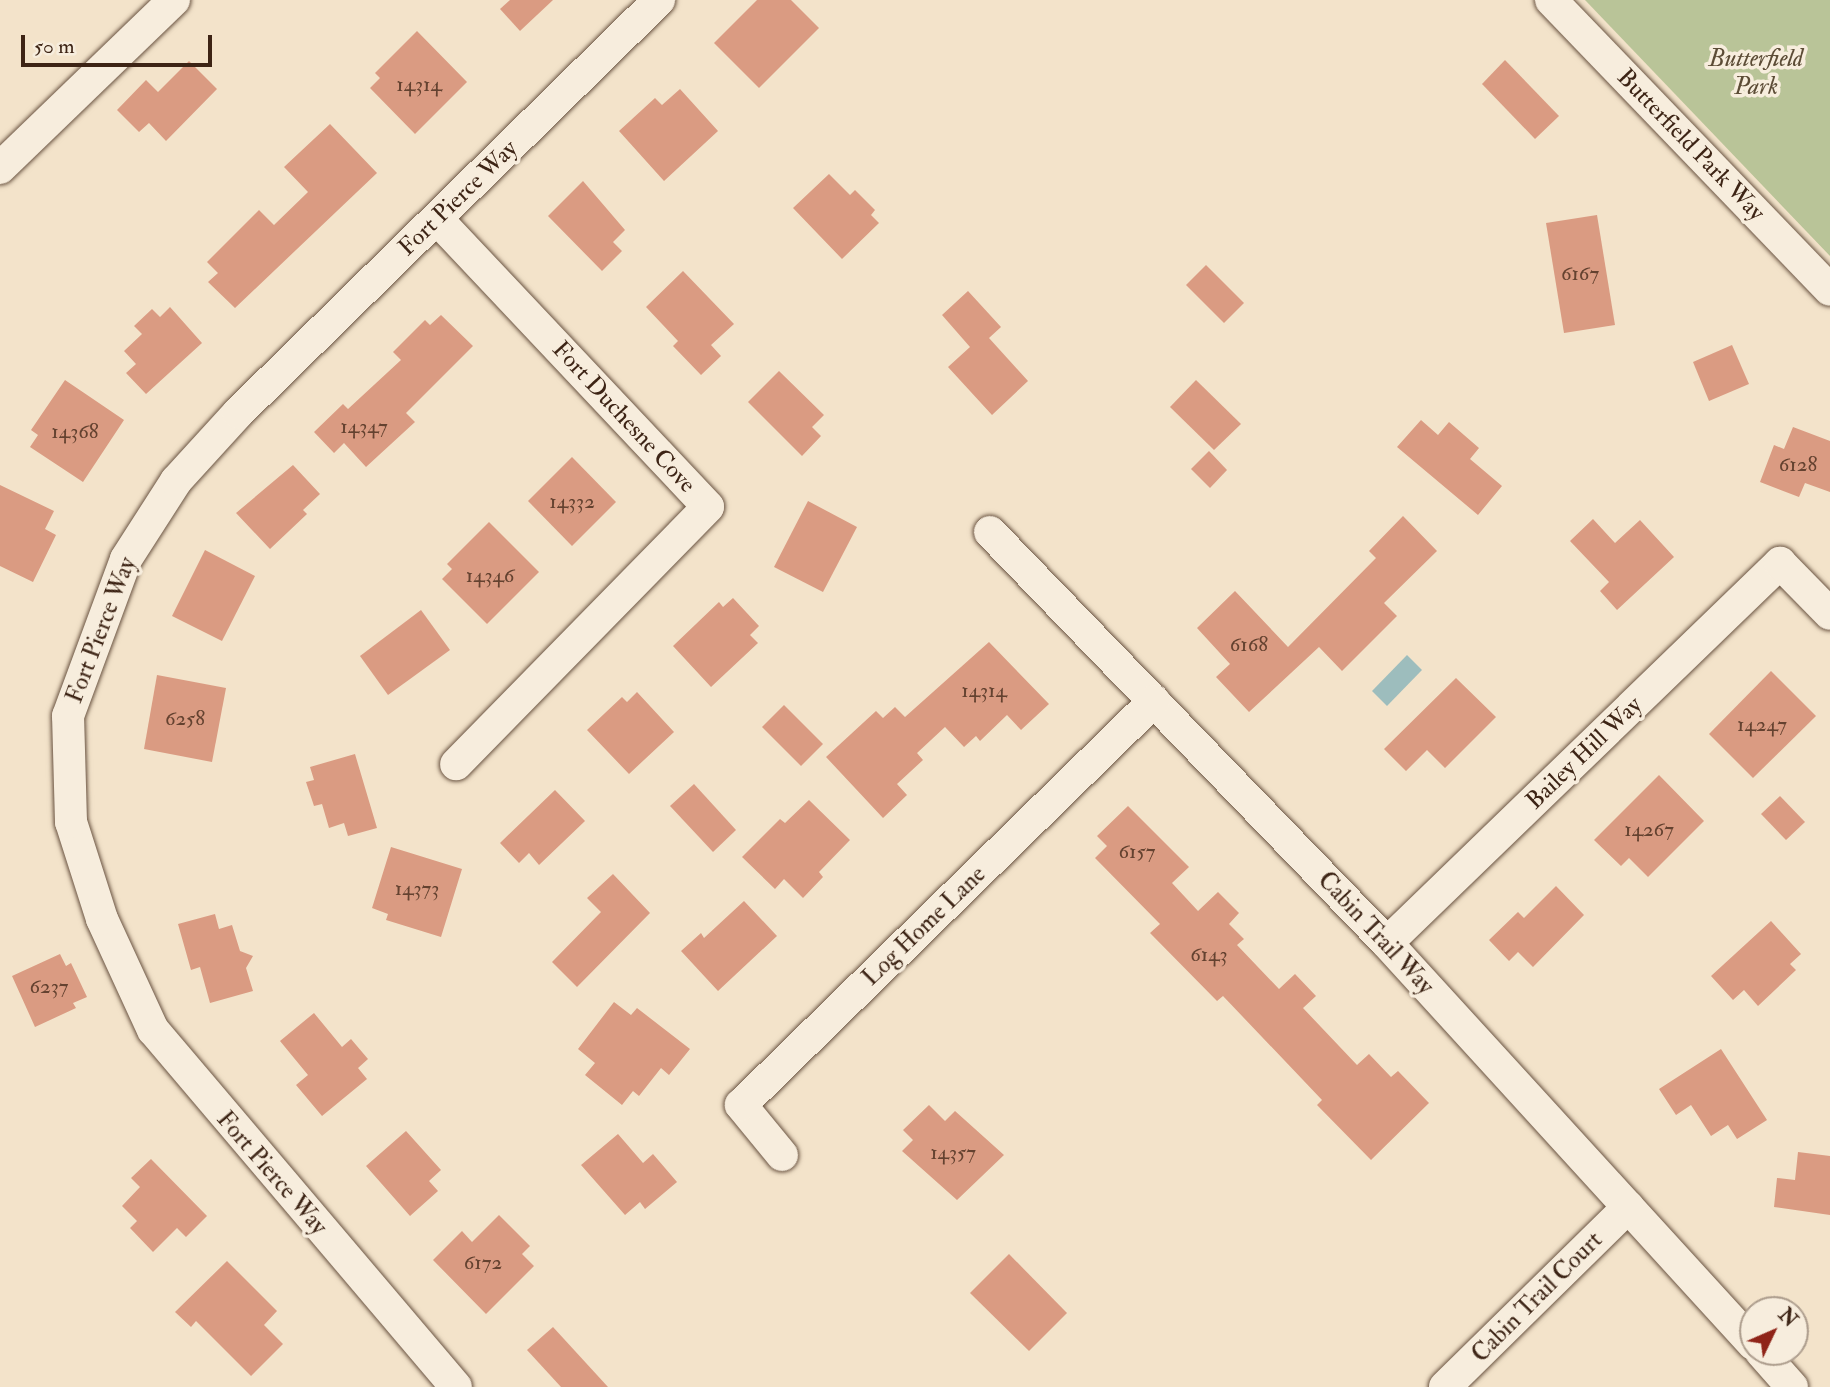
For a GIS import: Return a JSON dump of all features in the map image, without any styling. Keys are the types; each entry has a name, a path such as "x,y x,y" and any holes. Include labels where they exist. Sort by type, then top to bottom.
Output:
{"street":[{"path":"0,168 174,0"},
{"name":"Fort Pierce Way","path":"456,1387 153,1030 102,919 71,822 68,716 126,559 176,481 238,412 659,0"},
{"name":"Butterfield Park Way","path":"1552,0 1830,290"},
{"name":"Fort Duchesne Cove","path":"437,219 708,507 456,764"},
{"name":"Cabin Trail Way","path":"990,532 1387,943 1739,1329"},
{"name":"Bailey Hill Way","path":"1387,943 1780,563 1830,614"},
{"name":"Log Home Lane","path":"782,1155 741,1105 1154,701"},
{"name":"Cabin Trail Court","path":"1445,1387 1628,1207"},
{"path":"1773,1366 1793,1387"}],"green space":[{"name":"Butterfield Park","path":"1585,0 1830,0 1830,256"}],"water":[{"path":"1407,655 1422,670 1387,706 1372,691"}],"building":[{"path":"510,0 553,0 520,31 500,9"},
{"path":"757,0 791,0 819,28 759,88 714,43"},
{"path":"417,31 467,82 415,134 370,88 380,78 375,73"},
{"path":"1505,60 1559,116 1535,139 1482,84"},
{"path":"189,61 217,89 166,141 149,123 139,132 117,110 146,80 158,92"},
{"path":"680,89 718,131 664,181 619,131 655,98 662,105"},
{"path":"330,124 377,173 235,308 208,282 218,273 207,262 259,210 274,225 308,192 284,167"},
{"path":"829,174 850,195 855,190 875,210 871,215 879,223 842,259 793,208"},
{"path":"583,181 625,230 613,242 622,251 602,271 548,216"},
{"path":"1597,215 1615,325 1564,333 1546,223"},
{"path":"1206,265 1244,303 1224,323 1186,285"},
{"path":"683,271 734,324 711,345 721,356 701,375 673,346 678,341 646,307"},
{"path":"968,291 1001,327 989,338 1028,381 992,415 948,367 970,347 942,315"},
{"path":"170,307 202,343 146,394 126,373 136,364 124,351 142,334 134,326 152,309 160,317"},
{"path":"441,315 473,346 406,413 415,422 366,467 344,443 334,453 314,432 343,404 348,409 401,360 393,352 425,320 430,325"},
{"path":"1732,345 1749,384 1709,401 1693,362"},
{"path":"779,371 824,415 812,427 821,436 802,456 748,402"},
{"path":"65,380 124,420 83,482 30,447 38,435 31,430"},
{"path":"1196,380 1241,424 1214,450 1170,407"},
{"path":"1421,420 1438,435 1449,422 1479,448 1470,459 1502,486 1478,515 1397,447"},
{"path":"1793,427 1830,441 1830,492 1805,483 1799,497 1760,482 1774,445 1784,449"},
{"path":"1209,451 1227,470 1210,488 1191,469"},
{"path":"572,457 616,502 572,546 528,501"},
{"path":"293,465 320,494 303,510 307,514 270,549 236,513"},
{"path":"0,485 54,511 45,529 56,535 33,582 0,566"},
{"path":"808,501 857,527 823,592 774,567"},
{"path":"1403,516 1437,551 1384,603 1397,616 1342,671 1319,647 1249,712 1216,677 1230,664 1197,628 1235,591 1288,647 1376,558 1369,551"},
{"path":"1593,519 1615,543 1640,520 1674,557 1617,610 1600,591 1609,582 1570,541"},
{"path":"489,522 539,572 487,624 442,579 452,569 447,564"},
{"path":"205,550 255,576 222,641 172,616"},
{"path":"733,598 759,626 750,635 758,643 711,687 673,646 719,602 723,607"},
{"path":"421,610 450,650 388,695 360,656"},
{"path":"989,642 1049,704 1021,730 1007,715 980,741 976,736 964,747 945,727 917,753 923,760 897,784 907,795 883,818 826,757 876,711 883,718 895,707 905,717"},
{"path":"1771,671 1816,716 1753,778 1709,734"},
{"path":"157,675 226,688 212,762 144,749"},
{"path":"1456,678 1496,717 1445,768 1427,750 1406,771 1384,749"},
{"path":"637,692 674,732 629,774 587,730 622,697 627,702"},
{"path":"784,705 823,744 801,766 762,727"},
{"path":"355,754 377,828 348,836 344,823 329,828 322,804 314,806 306,782 314,780 310,767"},
{"path":"1659,775 1704,821 1648,877 1629,858 1621,866 1594,840"},
{"path":"694,784 736,830 713,852 670,806"},
{"path":"555,790 585,821 539,865 529,853 519,863 500,843"},
{"path":"1780,796 1805,822 1786,840 1761,814"},
{"path":"809,800 850,840 819,872 823,877 803,898 784,879 775,889 742,857 780,819 785,823"},
{"path":"1128,806 1189,867 1172,883 1198,911 1218,892 1239,913 1229,924 1244,939 1237,945 1279,989 1295,974 1316,996 1303,1008 1357,1065 1369,1054 1391,1077 1398,1071 1429,1103 1371,1160 1317,1105 1322,1100 1223,996 1217,1001 1150,933 1160,924 1095,858 1107,846 1097,836"},
{"path":"391,847 462,869 441,937 386,920 388,914 372,908"},
{"path":"613,874 650,913 577,987 552,962 601,912 587,898"},
{"path":"1556,886 1584,915 1533,967 1518,952 1509,961 1489,940 1518,912 1524,918"},
{"path":"744,901 777,936 718,991 681,951 701,933 704,938"},
{"path":"215,914 219,929 232,925 240,951 253,956 246,968 253,991 210,1003 200,967 191,970 178,924"},
{"path":"1771,921 1801,954 1790,964 1796,970 1758,1006 1744,990 1733,1000 1711,976"},
{"path":"60,954 66,966 71,963 87,997 73,1003 76,1008 35,1027 12,976"},
{"path":"614,1002 631,1015 637,1008 690,1049 669,1075 661,1068 639,1096 633,1091 622,1105 585,1075 595,1063 578,1049"},
{"path":"314,1013 342,1047 351,1039 368,1059 358,1068 367,1079 322,1116 296,1085 308,1075 280,1041"},
{"path":"1721,1049 1767,1120 1737,1139 1728,1125 1711,1136 1691,1105 1676,1115 1659,1089"},
{"path":"929,1105 945,1121 955,1111 1004,1155 957,1200 902,1151 913,1140 903,1130"},
{"path":"406,1131 441,1170 429,1181 438,1191 410,1216 366,1166"},
{"path":"618,1134 643,1163 653,1154 677,1182 645,1209 640,1202 625,1215 581,1165"},
{"path":"1798,1152 1830,1156 1830,1215 1774,1207 1777,1178 1795,1180"},
{"path":"151,1159 207,1216 186,1237 177,1228 153,1252 130,1228 137,1221 122,1206 140,1187 131,1178"},
{"path":"499,1215 530,1246 522,1254 534,1266 486,1314 433,1260 462,1231 472,1242"},
{"path":"1009,1254 1067,1313 1029,1351 970,1293"},
{"path":"227,1261 277,1311 264,1325 283,1344 251,1376 196,1321 191,1327 175,1312"},
{"path":"553,1327 608,1387 561,1387 527,1350"}]}
